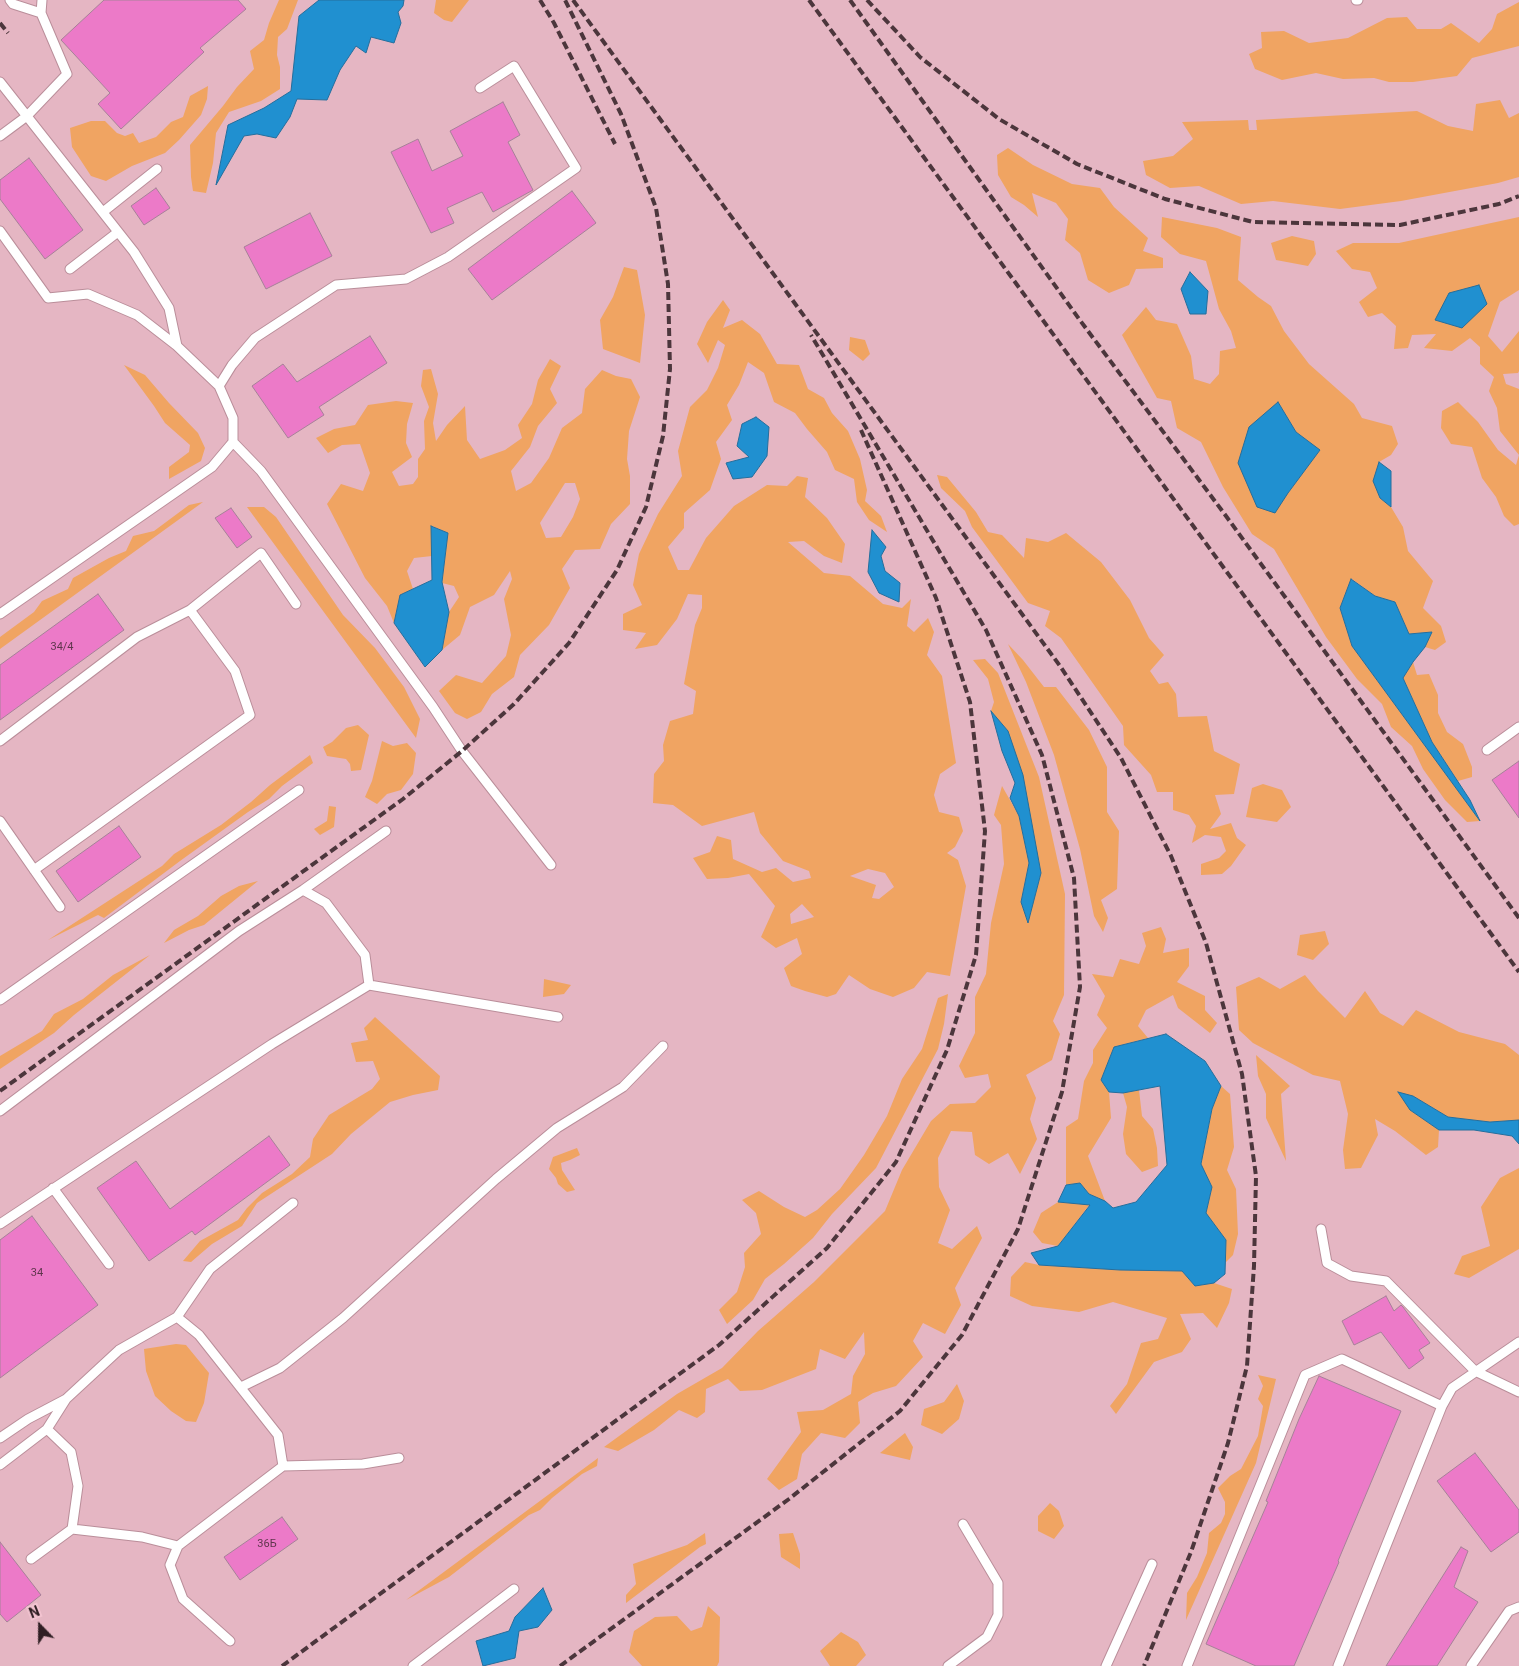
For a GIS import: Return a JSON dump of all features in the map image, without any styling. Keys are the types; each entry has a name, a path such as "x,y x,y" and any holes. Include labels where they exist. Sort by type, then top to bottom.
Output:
{"lane":[{"path":"10,0 13,4 42,14"},
{"path":"0,136 27,116 67,74 42,14 42,0"},
{"path":"219,386 232,365 255,338 336,285 406,279 448,257 576,168 514,66 480,88"},
{"path":"0,82 134,252 169,308 177,346"},
{"path":"103,212 157,168"},
{"path":"0,231 48,298 88,294 138,315 177,346 219,386 232,418 233,442 261,471 433,707 462,751 551,864"},
{"path":"70,269 118,232"},
{"path":"0,614 212,467 233,442"},
{"path":"0,741 137,637 190,610 261,553 296,604"},
{"path":"34,870 250,715 235,671 190,610"},
{"path":"1487,750 1519,727"},
{"path":"0,1000 299,790"},
{"path":"0,821 60,907"},
{"path":"0,1111 239,931 303,890 386,830"},
{"path":"303,890 326,903 365,955 369,985"},
{"path":"0,1224 272,1044 369,985 558,1017"},
{"path":"241,1387 280,1368 343,1318 496,1180 557,1128 623,1087 664,1046"},
{"path":"53,1188 109,1264"},
{"path":"0,1438 28,1419 66,1399 119,1350 178,1317 210,1269 293,1203"},
{"path":"1321,1229 1327,1263 1350,1276 1386,1281 1475,1371 1519,1392"},
{"path":"178,1317 199,1335 278,1435 283,1466"},
{"path":"1338,1666 1442,1406 1452,1388 1519,1342"},
{"path":"1187,1666 1305,1375 1342,1359 1442,1406"},
{"path":"0,1465 47,1430 66,1399"},
{"path":"47,1430 71,1452 78,1486 72,1529"},
{"path":"230,1641 183,1599 170,1565 178,1546 283,1466 363,1464 399,1458"},
{"path":"948,1666 987,1637 998,1615 998,1583 963,1524"},
{"path":"31,1558 72,1529 142,1537 178,1546"},
{"path":"1106,1666 1152,1564"},
{"path":"413,1666 514,1589"},
{"path":"1472,1666 1510,1611 1519,1608"}],"shaded area":[{"path":"279,0 298,0 287,29 278,37 277,55 280,67 280,89 261,101 229,112 216,133 213,163 206,193 193,191 190,145 254,69 250,51 264,40"},
{"path":"436,0 469,0 452,22 444,20 434,13"},
{"path":"1519,2 1519,46 1472,58 1457,76 1413,82 1389,82 1374,78 1343,79 1316,73 1282,80 1255,69 1249,54 1262,48 1261,32 1284,31 1309,43 1348,38 1387,18 1407,17 1417,29 1441,29 1451,23 1479,43 1492,29 1497,14"},
{"path":"208,86 207,99 201,115 179,140 165,153 132,166 106,181 91,176 72,147 70,128 91,121 105,121 117,133 125,136 133,133 139,143 156,137 171,122 183,117 190,96"},
{"path":"1500,100 1509,118 1519,113 1519,177 1498,183 1401,201 1340,209 1273,201 1241,204 1199,186 1170,188 1146,175 1143,161 1173,156 1193,139 1182,122 1248,120 1249,130 1257,130 1256,120 1417,111 1448,126 1473,131 1476,104"},
{"path":"1008,148 1033,165 1072,184 1100,188 1114,207 1148,238 1143,251 1163,258 1163,268 1136,269 1129,285 1109,293 1088,280 1080,253 1065,240 1068,219 1056,203 1032,193 1038,217 1011,197 998,175 997,155"},
{"path":"1162,217 1217,228 1241,237 1238,280 1271,306 1284,331 1309,364 1354,404 1362,418 1392,426 1398,444 1391,455 1379,462 1380,498 1391,507 1403,527 1408,551 1433,581 1423,608 1441,626 1446,642 1435,650 1425,647 1431,632 1409,634 1395,602 1375,596 1352,579 1340,608 1352,646 1480,821 1467,822 1445,800 1423,769 1412,746 1391,727 1382,704 1357,679 1326,637 1274,549 1252,534 1223,487 1201,442 1177,428 1171,401 1157,398 1135,359 1122,335 1146,307 1156,320 1177,324 1191,356 1194,379 1210,384 1219,374 1220,351 1236,348 1231,331 1219,309 1206,261 1180,254 1161,237","holes":["1278,402 1296,432 1319,450 1288,493"]},
{"path":"1519,217 1519,290 1500,302 1488,336 1502,352 1519,331 1519,371 1518,373 1503,374 1506,384 1519,389 1519,455 1500,431 1497,408 1489,391 1494,377 1480,364 1480,347 1470,338 1452,351 1424,348 1436,334 1412,335 1408,348 1394,349 1396,326 1382,313 1368,317 1359,302 1377,288 1370,272 1352,269 1336,251 1353,243 1399,243"},
{"path":"1292,236 1314,241 1316,254 1308,266 1276,260 1271,243"},
{"path":"624,267 637,270 645,315 640,363 603,349 600,320 613,297"},
{"path":"723,300 730,310 723,328 742,320 760,334 777,364 799,365 808,389 824,398 832,413 848,431 860,459 867,490 865,501 881,516 887,532 869,520 857,502 854,479 835,470 827,452 795,413 774,402 764,373 748,362 739,385 727,405 732,420 716,442 721,459 710,490 684,513 684,528 668,547 678,570 689,570 706,538 734,506 767,485 787,486 797,476 808,478 805,497 827,518 845,544 842,563 824,556 804,541 788,542 824,573 850,576 883,604 902,608 911,599 907,626 914,632 928,618 934,632 927,655 942,676 956,763 940,774 934,795 939,812 959,817 963,831 955,847 947,853 958,860 966,886 950,976 927,972 914,988 893,997 870,989 849,975 836,994 827,997 791,986 784,968 802,954 797,938 776,948 761,937 775,906 749,874 707,879 693,858 710,852 717,836 731,840 733,859 762,872 776,868 793,882 811,878 809,871 783,861 760,833 754,812 702,826 673,805 653,803 654,774 664,761 663,745 670,721 693,714 696,691 684,684 695,625 702,608 702,595 688,594 677,619 657,645 635,649 646,633 623,630 623,614 642,605 633,585 639,554 658,514 682,476 678,451 690,407 707,390 718,368 725,345 718,340 708,363 697,344 707,322","holes":["868,869 885,873 894,887 879,899 872,898 876,885 850,876","802,904 814,917 791,924 790,914"]},
{"path":"850,337 865,340 870,354 863,361 849,350"},
{"path":"550,359 561,366 550,389 557,403 538,426 530,447 511,471 516,491 531,483 549,458 562,428 582,413 585,389 602,370 616,376 631,379 640,397 629,431 627,459 630,476 630,504 611,524 600,549 575,550 562,569 570,588 549,625 520,655 514,677 492,694 481,712 467,719 455,713 439,691 456,675 482,683 506,656 511,635 504,599 512,579 510,571 494,595 470,607 460,635 442,650 449,612 459,597 454,586 442,583 448,533 432,526 432,556 414,558 407,571 413,589 400,595 394,623 387,606 365,578 327,504 341,484 363,491 370,473 360,444 342,445 328,453 316,438 334,429 355,425 368,405 396,401 413,403 407,424 406,443 412,457 392,472 399,486 413,484 418,477 418,459 425,449 424,421 429,407 421,386 423,370 431,369 438,394 433,423 436,441 447,425 465,406 467,440 480,459 505,450 522,438 518,425 532,404 538,380","holes":["565,483 575,483 580,499 573,517 561,537 546,538 540,523"]},
{"path":"124,365 145,375 198,433 205,448 201,461 169,479 169,467 189,452 190,445 165,423"},
{"path":"1458,402 1478,422 1498,450 1516,465 1519,455 1519,524 1514,526 1504,516 1496,497 1482,478 1472,447 1451,444 1441,428 1442,411"},
{"path":"937,475 947,477 976,512 988,532 1002,535 1024,558 1026,538 1048,542 1066,533 1101,562 1130,600 1149,638 1164,655 1150,671 1159,684 1168,682 1176,694 1178,717 1207,716 1214,751 1240,764 1234,794 1215,795 1221,814 1210,829 1231,823 1237,838 1246,845 1231,866 1222,874 1201,875 1201,864 1219,858 1226,851 1221,837 1205,835 1192,843 1196,826 1189,815 1173,810 1173,792 1157,792 1151,775 1124,745 1123,726 1061,638 1045,626 1050,611 1028,603 972,527 965,511 941,488"},
{"path":"203,502 0,649 0,637 34,612 42,601 68,589 73,578 126,551 133,536 154,531 189,505"},
{"path":"247,507 264,507 276,517 343,615 375,648 404,687 420,719 416,738"},
{"path":"1008,644 1044,687 1056,687 1089,730 1107,767 1107,812 1119,831 1117,889 1101,900 1108,918 1103,932 1094,916 1080,849 1054,755 1026,682"},
{"path":"985,659 998,673 1039,777 1065,894 1064,995 1053,1021 1060,1034 1052,1060 1026,1075 1036,1098 1030,1119 1037,1139 1020,1174 1008,1153 989,1164 975,1155 972,1132 951,1131 938,1158 939,1187 950,1210 938,1243 952,1249 977,1226 982,1238 955,1288 961,1305 945,1334 923,1323 913,1341 923,1357 896,1386 873,1393 858,1402 860,1423 845,1438 821,1433 802,1454 797,1479 779,1490 767,1479 801,1432 797,1412 823,1410 851,1394 853,1376 865,1354 864,1332 845,1359 820,1349 816,1369 762,1390 740,1391 728,1379 706,1389 705,1412 697,1418 679,1410 654,1430 618,1451 604,1447 677,1394 722,1368 758,1331 814,1282 885,1211 902,1170 931,1121 950,1104 975,1103 991,1087 988,1074 965,1078 959,1066 975,1033 975,997 986,974 991,923 1004,864 1001,825 994,815 1002,786 1019,816 1029,863 1021,902 1028,922 1041,873 1008,731 991,711 994,702 988,679 973,660"},
{"path":"1413,662 1417,675 1429,674 1438,695 1438,713 1447,732 1463,744 1472,767 1472,777 1458,781 1432,742 1403,678"},
{"path":"358,725 369,735 361,770 351,771 350,764 346,759 327,756 323,747 332,742 346,728"},
{"path":"382,741 393,746 407,743 416,753 413,774 401,790 387,794 377,804 365,797 372,781"},
{"path":"310,755 313,763 282,786 269,799 180,861 104,918 98,915 48,940 162,866 174,854 221,825"},
{"path":"1263,784 1282,790 1291,807 1277,822 1246,817 1252,788"},
{"path":"329,806 336,807 334,827 320,835 314,829 327,821"},
{"path":"258,881 204,925 189,930 164,943 174,930 198,916 221,896 239,886"},
{"path":"1161,927 1166,939 1163,953 1189,948 1189,966 1177,982 1205,996 1205,1010 1217,1023 1210,1033 1178,1008 1173,995 1146,1010 1138,1026 1148,1038 1114,1047 1101,1080 1109,1092 1111,1118 1088,1156 1105,1201 1089,1194 1080,1183 1066,1185 1066,1127 1078,1119 1084,1081 1093,1063 1093,1050 1107,1028 1097,1015 1105,996 1092,974 1113,977 1120,959 1139,964 1146,946 1142,933"},
{"path":"1325,931 1329,944 1313,960 1297,955 1300,935"},
{"path":"150,955 54,1033 0,1069 0,1056 42,1031 54,1014 83,999 113,975"},
{"path":"1305,975 1345,1018 1365,991 1380,1013 1403,1026 1416,1010 1459,1032 1505,1044 1519,1055 1519,1120 1490,1122 1448,1117 1413,1096 1410,1110 1439,1130 1438,1147 1426,1155 1395,1131 1375,1119 1378,1135 1361,1168 1345,1169 1343,1150 1348,1114 1340,1081 1313,1075 1253,1043 1239,1030 1236,987 1259,977 1280,989"},
{"path":"544,979 571,985 564,994 543,997"},
{"path":"948,994 938,1049 876,1168 832,1214 813,1238 765,1279 753,1300 727,1324 719,1310 737,1292 745,1267 744,1253 761,1234 756,1213 742,1200 759,1191 784,1207 805,1217 817,1210 840,1189 864,1155 887,1116 902,1079 922,1049 938,998"},
{"path":"375,1017 440,1076 438,1090 390,1102 351,1134 332,1154 257,1203 242,1226 212,1244 191,1262 183,1261 200,1241 238,1220 262,1193 292,1174 310,1157 313,1139 329,1115 372,1089 380,1079 373,1061 356,1062 351,1043 368,1040 364,1028"},
{"path":"1256,1055 1290,1086 1281,1094 1286,1161 1266,1118 1266,1094 1258,1076"},
{"path":"1221,1086 1230,1094 1234,1147 1227,1170 1236,1189 1238,1234 1233,1255 1226,1262 1226,1240 1206,1213 1212,1187 1201,1164 1212,1109"},
{"path":"1139,1090 1142,1116 1153,1129 1158,1166 1142,1172 1126,1154 1123,1134 1127,1107 1123,1093"},
{"path":"577,1148 580,1155 561,1163 562,1170 575,1190 567,1192 558,1184 549,1169 553,1157"},
{"path":"1519,1168 1519,1249 1469,1278 1454,1274 1462,1256 1490,1246 1481,1207 1500,1178"},
{"path":"1058,1202 1090,1204 1058,1246 1042,1243 1033,1232 1041,1213"},
{"path":"1025,1262 1039,1265 1120,1270 1182,1271 1195,1286 1214,1283 1232,1289 1229,1303 1217,1328 1203,1313 1180,1314 1191,1339 1182,1352 1154,1362 1116,1414 1110,1406 1127,1384 1141,1343 1158,1339 1167,1318 1113,1302 1079,1312 1032,1306 1010,1296 1011,1277"},
{"path":"176,1344 186,1345 209,1373 204,1403 196,1422 186,1421 171,1411 155,1396 146,1371 144,1349"},
{"path":"1258,1375 1276,1379 1256,1463 1186,1620 1187,1593 1197,1577 1207,1553 1209,1533 1221,1523 1225,1514 1225,1502 1218,1488 1230,1476 1241,1469 1258,1436 1263,1406 1258,1399 1263,1386"},
{"path":"957,1384 964,1401 959,1419 942,1434 921,1425 924,1409 944,1402"},
{"path":"905,1433 913,1447 910,1460 880,1453"},
{"path":"598,1458 597,1466 582,1474 540,1510 529,1515 449,1577 406,1600"},
{"path":"1050,1503 1059,1511 1064,1526 1054,1539 1038,1531 1038,1516"},
{"path":"705,1533 706,1544 626,1603 626,1595 636,1584 633,1564 687,1545"},
{"path":"793,1533 800,1554 800,1569 781,1557 779,1534"},
{"path":"708,1606 720,1617 719,1662 717,1666 642,1666 629,1652 634,1631 655,1617 677,1616 691,1631 702,1627"},
{"path":"841,1632 858,1642 866,1655 856,1666 830,1666 820,1651"}],"water":[{"path":"319,0 404,0 403,6 398,12 401,23 394,43 371,37 366,53 356,46 340,70 327,100 297,99 290,117 276,138 257,134 244,136 216,185 228,125 264,108 291,91 299,16"},
{"path":"1190,272 1208,291 1206,314 1190,314 1181,289"},
{"path":"1479,285 1487,304 1462,328 1435,320 1449,293"},
{"path":"1278,402 1296,432 1320,450 1275,513 1257,507 1238,463 1249,427"},
{"path":"756,417 769,427 767,456 752,477 733,479 726,463 749,457 737,446 742,424"},
{"path":"1379,462 1391,471 1391,507 1380,498 1373,481"},
{"path":"431,526 448,533 442,582 449,612 442,650 425,667 394,623 400,595 432,580"},
{"path":"872,530 886,547 881,556 885,571 900,583 899,602 879,593 868,572"},
{"path":"1351,579 1375,596 1395,602 1409,634 1432,632 1425,647 1403,678 1432,742 1470,800 1480,821 1352,646 1340,608"},
{"path":"991,711 1008,731 1023,775 1041,873 1028,923 1021,902 1029,863 1019,816 1010,798 1015,783 1002,751"},
{"path":"1166,1034 1205,1061 1221,1086 1212,1109 1201,1164 1212,1187 1206,1213 1226,1240 1225,1274 1214,1283 1195,1286 1182,1271 1120,1270 1039,1265 1031,1253 1058,1246 1090,1205 1058,1202 1066,1185 1080,1183 1089,1194 1105,1201 1113,1208 1136,1202 1167,1165 1160,1086 1123,1093 1109,1092 1101,1080 1114,1047"},
{"path":"1398,1092 1413,1096 1448,1117 1490,1122 1519,1120 1519,1144 1512,1136 1474,1130 1439,1130 1410,1110"},
{"path":"543,1588 552,1610 538,1627 519,1631 515,1658 483,1666 476,1641 509,1631 515,1617"}],"building":[{"path":"104,0 238,0 246,9 200,48 204,52 121,129 98,104 110,93 61,40"},
{"path":"503,102 520,135 508,142 533,190 493,212 482,192 447,208 454,223 431,233 391,152 418,139 432,171 463,156 450,131"},
{"path":"29,158 83,230 45,259 0,199 0,180"},
{"path":"156,188 170,208 144,225 131,206"},
{"path":"572,191 596,223 492,300 468,269"},
{"path":"310,213 332,256 266,289 244,247"},
{"path":"370,336 387,363 319,407 324,415 288,438 252,386 283,364 297,382"},
{"path":"231,508 252,537 237,548 215,518"},
{"path":"98,594 124,630 0,720 0,665"},
{"path":"1519,761 1519,818 1492,780"},
{"path":"119,826 141,857 78,902 56,871"},
{"path":"269,1136 290,1165 195,1235 192,1231 149,1261 97,1188 136,1161 170,1209"},
{"path":"32,1216 98,1305 0,1378 0,1240"},
{"path":"1386,1296 1394,1311 1401,1305 1403,1307 1430,1343 1419,1350 1424,1358 1409,1369 1381,1332 1354,1345 1342,1321"},
{"path":"1319,1376 1401,1411 1294,1666 1256,1666 1206,1644 1268,1502 1266,1501 1299,1419"},
{"path":"1475,1453 1519,1510 1519,1532 1491,1552 1437,1481"},
{"path":"282,1517 298,1539 240,1580 224,1557"},
{"path":"0,1542 41,1595 7,1622 0,1614"},
{"path":"1461,1547 1468,1551 1454,1587 1478,1602 1437,1666 1386,1666"}],"railway":[{"path":"540,0 554,23 615,144"},
{"path":"0,1091 403,799 462,751 514,704 569,643 617,570 646,507 663,436 670,369 668,284 656,208 621,114 565,0"},
{"path":"573,0 1060,666 1121,758 1171,856 1206,943 1242,1074 1256,1176 1254,1266 1247,1366 1228,1443 1191,1552 1144,1666"},
{"path":"809,0 1519,972"},
{"path":"850,0 1079,319 1226,516 1519,918"},
{"path":"867,0 920,57 999,119 1077,164 1165,199 1253,222 1400,225 1499,204 1519,196"},
{"path":"0,23 8,33"},
{"path":"560,1666 789,1499 900,1411 962,1335 1018,1229 1062,1092 1080,987 1074,878 1042,755 986,630 811,335"},
{"path":"282,1666 719,1345 827,1248 896,1162 947,1050 976,955 985,831 970,702 936,598 861,430"}]}
